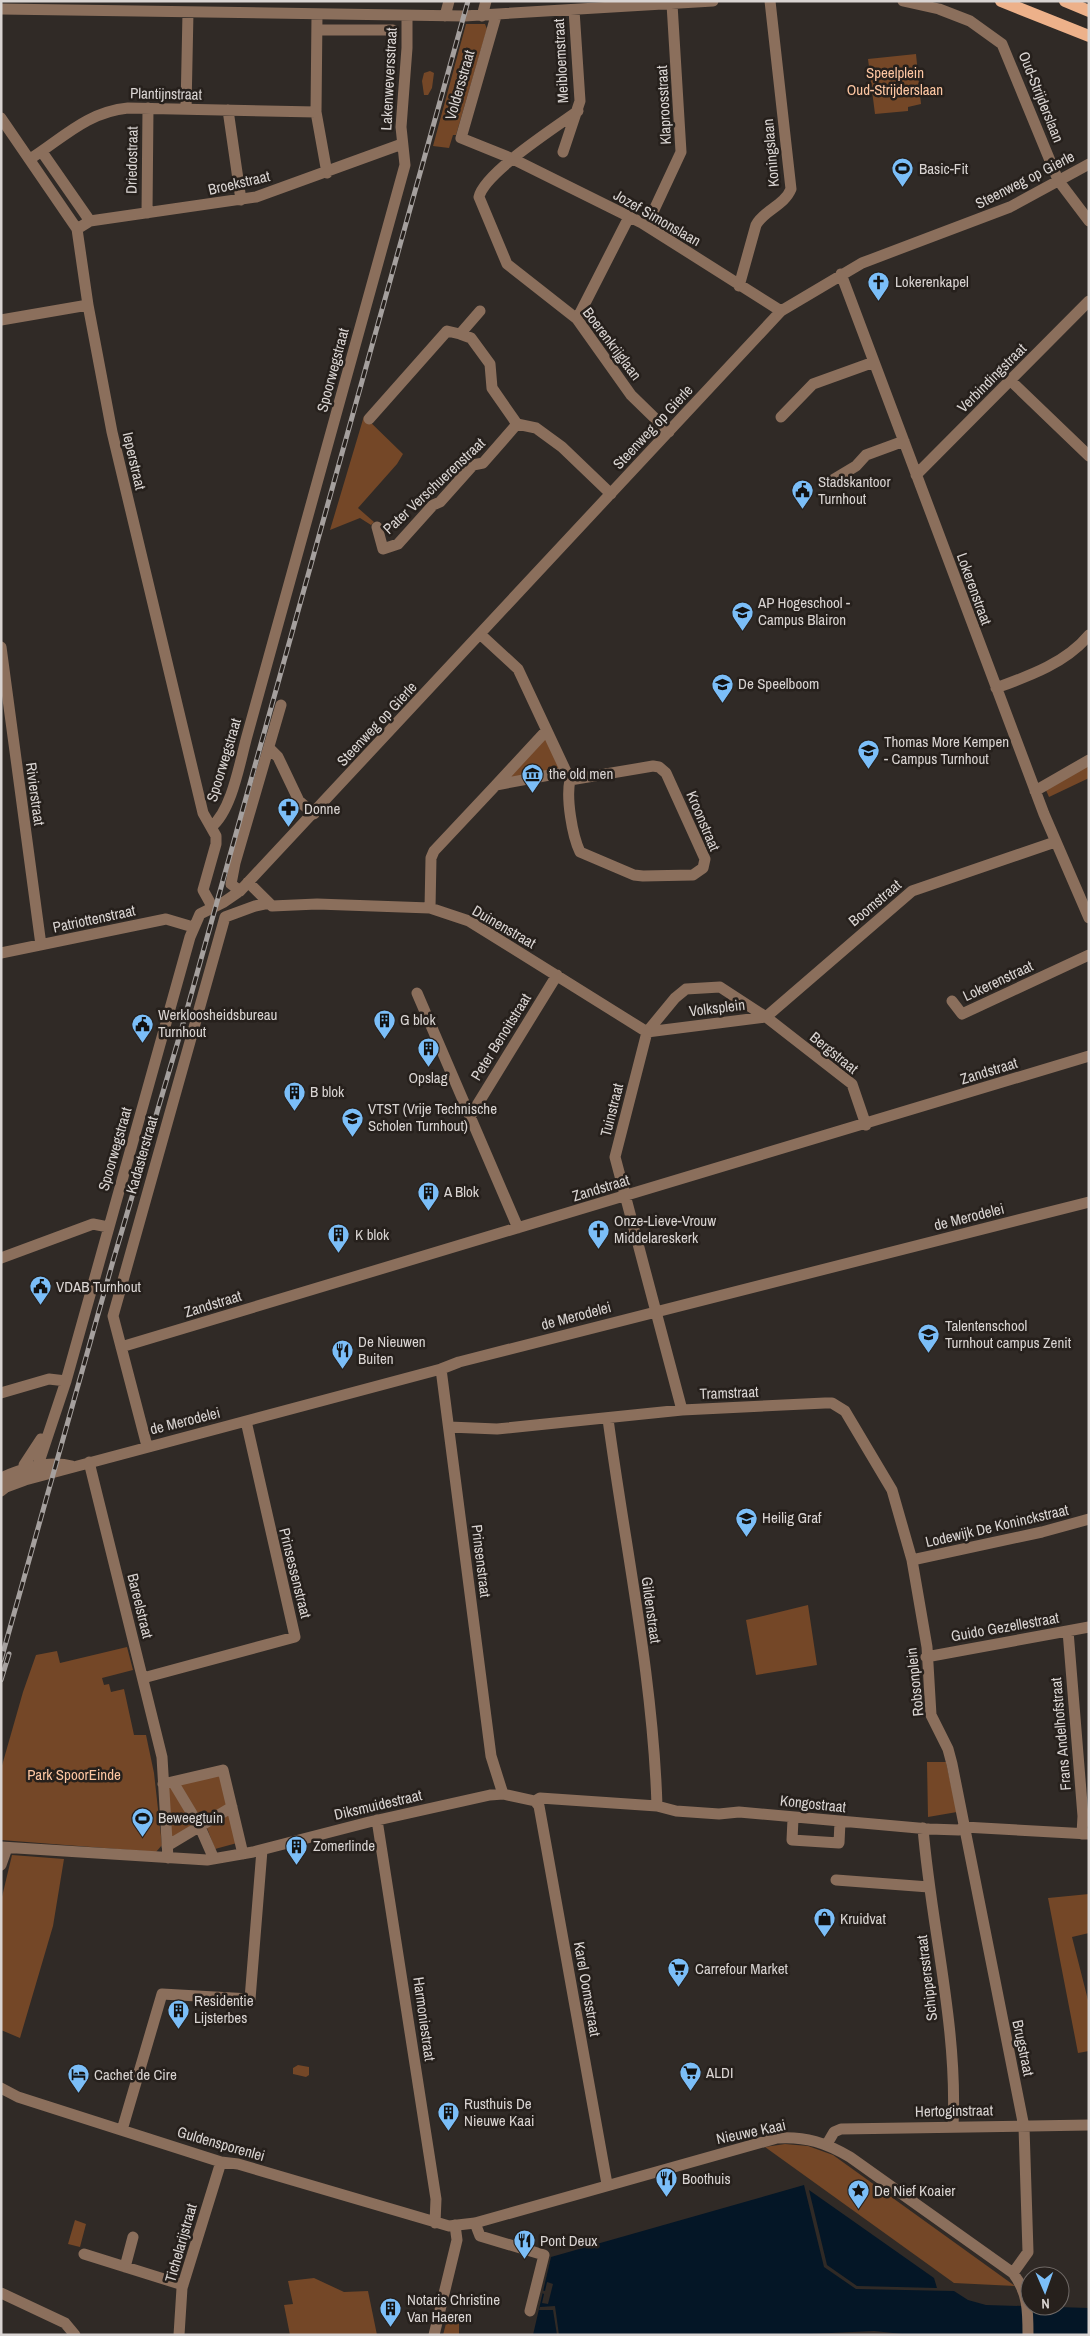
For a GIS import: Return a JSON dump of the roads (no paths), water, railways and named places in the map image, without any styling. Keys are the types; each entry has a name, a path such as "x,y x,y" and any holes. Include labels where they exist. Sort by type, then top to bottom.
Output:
{"main road":[{"path":"1001,1 1089,36"},
{"path":"1065,1 1089,11"}],"street":[{"path":"445,16 449,1"},
{"path":"482,16 486,1"},
{"path":"1,9 317,15 496,16 713,1"},
{"name":"Koningslaan","path":"739,286 758,220 784,200 791,189 770,1"},
{"name":"Oud-Strijderslaan","path":"903,1 939,9 970,20 1002,44 1058,180"},
{"name":"Klaproosstraat","path":"642,223 653,212 681,152 672,4"},
{"name":"Meibloemstraat","path":"563,152 580,101 574,10"},
{"path":"186,109 188,12"},
{"path":"317,15 316,112 327,173"},
{"name":"Lakenweversstraat","path":"402,144 407,16"},
{"name":"Voldersstraat","path":"496,16 461,138 513,159"},
{"path":"317,30 393,30"},
{"name":"Driedostraat","path":"146,213 148,108"},
{"name":"Plantijnstraat","path":"30,159 99,114 118,109 316,112"},
{"path":"228,110 241,200"},
{"name":"Meibloemstraat","path":"513,159 578,111"},
{"name":"Ieperstraat","path":"1,118 77,229 88,305 112,432 203,813 211,827"},
{"name":"Broekstraat","path":"77,229 90,221 241,200 327,173 402,144"},
{"name":"Spoorwegstraat","path":"211,827 221,818 226,805 252,717 405,165 402,144"},
{"path":"42,152 90,221"},
{"name":"Jozef Simonslaan","path":"513,159 642,223 781,311"},
{"name":"Boerenkrijglaan","path":"513,159 481,188 479,197 507,264 578,319 631,395 669,432"},
{"name":"Steenweg op Gierle","path":"213,908 244,887 314,814 781,311 862,263 1010,208 1089,164"},
{"path":"1058,180 1089,221"},
{"path":"578,319 629,217"},
{"name":"Lokerenstraat","path":"841,274 1035,792 1055,842 1088,913"},
{"name":"Verbindingstraat","path":"916,475 1089,301"},
{"path":"1,320 88,305"},
{"path":"460,334 480,311"},
{"path":"369,419 447,331 460,334 471,338 490,364 492,388 518,424 536,428 562,447 611,494"},
{"path":"781,417 813,384 874,362"},
{"path":"1010,380 1089,456"},
{"name":"Pater Verschuerenstraat","path":"377,527 383,549 398,544 433,505 440,502 473,465 482,463 518,424"},
{"path":"831,481 856,466 866,455 904,441"},
{"path":"480,634 518,668 568,776 496,785"},
{"path":"996,688 1038,672 1080,646 1089,635"},
{"name":"Rivierstraat","path":"1,647 41,945"},
{"path":"269,903 244,887 231,884 234,863 281,705"},
{"path":"430,908 431,858 434,851 546,731"},
{"path":"268,748 278,757 299,801 314,814"},
{"path":"1035,792 1089,760"},
{"name":"Kroonstraat","path":"653,766 659,767 666,773 705,859 703,868 693,874 634,875 580,852 576,842 568,789 568,776 653,766"},
{"path":"211,827 216,836 216,844 204,890 213,908"},
{"name":"Boomstraat","path":"766,1017 912,891 1055,842"},
{"name":"Duinenstraat","path":"269,903 272,906 317,904 430,908 469,921 647,1032"},
{"name":"Kadasterstraat","path":"147,1446 112,1316 225,917 269,903"},
{"name":"Spoorwegstraat","path":"34,1477 66,1381 193,927 200,914 213,908"},
{"name":"Patriottenstraat","path":"1,953 166,919 193,927"},
{"name":"Lokerenstraat","path":"952,1001 962,1014 1089,955"},
{"name":"Peter Benoitstraat","path":"470,1115 557,976"},
{"name":"Volksplein","path":"647,1032 686,989 720,987 766,1017"},
{"name":"Peter Benoitstraat","path":"417,993 518,1228"},
{"name":"Volksplein","path":"647,1032 766,1017"},
{"name":"Bergstraat","path":"766,1017 852,1084 866,1125"},
{"name":"Tuinstraat","path":"647,1032 616,1157 658,1312 682,1410"},
{"name":"Zandstraat","path":"121,1347 866,1125 1089,1056"},
{"name":"de Merodelei","path":"1,1491 11,1484 73,1466 622,1319 658,1312 1089,1202"},
{"path":"1,1258 93,1224 108,1227"},
{"name":"Prinsenstraat","path":"441,1369 491,1756 503,1794"},
{"path":"1,1393 49,1379 66,1381"},
{"name":"Tramstraat","path":"449,1427 497,1429 682,1410 825,1403 845,1411 892,1490 912,1560"},
{"name":"Gildenstraat","path":"608,1419 640,1637 656,1767 657,1806"},
{"name":"Prinsessenstraat","path":"143,1678 295,1637 246,1421"},
{"name":"Spoorwegstraat","path":"24,1470 24,1465 51,1426"},
{"name":"Bareelstraat","path":"89,1462 168,1783 168,1858"},
{"name":"de Merodelei","path":"1,1478 37,1466 62,1463 73,1466"},
{"name":"Lodewijk De Koninckstraat","path":"912,1560 1089,1520"},
{"name":"Robsonplein","path":"912,1560 927,1647 926,1657 931,1716 948,1749 964,1827"},
{"name":"Guido Gezellestraat","path":"926,1657 1089,1627"},
{"name":"Frans Andelhofstraat","path":"1068,1631 1085,1834"},
{"path":"214,1859 200,1827 168,1783 223,1770 243,1854"},
{"name":"Kongostraat","path":"503,1794 535,1801 540,1798 657,1806 676,1811 719,1814 739,1812 793,1819 923,1828 959,1830 964,1827 1085,1834"},
{"name":"Diksmuidestraat","path":"4,1848 214,1859 262,1850 377,1820 490,1795 503,1794"},
{"name":"Karel Oomsstraat","path":"535,1801 538,1806 607,2184"},
{"path":"167,1846 232,1807"},
{"path":"793,1819 792,1840 839,1843 840,1822"},
{"name":"Harmoniestraat","path":"377,1820 436,2199 436,2223"},
{"name":"Brugstraat","path":"964,1827 1024,2127 1028,2252 1013,2273"},
{"name":"Schippersstraat","path":"923,1828 947,2013 953,2126"},
{"path":"1,1865 4,1848"},
{"path":"122,2130 162,1994 250,2000 262,1850"},
{"path":"836,1880 930,1887"},
{"name":"Guldensporenlei","path":"1,2088 18,2096 221,2162 238,2164 436,2223"},
{"name":"Hertoginstraat","path":"827,2144 834,2132 841,2129 1089,2125"},
{"name":"Nieuwe Kaai","path":"436,2223 455,2225 475,2223 607,2184 777,2138 792,2137 827,2144 850,2157 1013,2273 1024,2289 1028,2306 1028,2335"},
{"name":"Tichelarijstraat","path":"178,2335 183,2285 221,2162"},
{"path":"475,2223 480,2236 544,2255 530,2311"},
{"path":"434,2335 457,2240 455,2225"},
{"path":"125,2267 133,2237"},
{"path":"84,2254 183,2285"},
{"path":"1,2293 65,2323 76,2335"}],"water":[{"path":"804,2185 824,2267 856,2289 954,2291 968,2300 986,2305 1020,2306 1020,2316 1070,2316 1070,2307 1089,2308 1089,2335 912,2335 874,2331 788,2335 533,2335 551,2257"},
{"path":"809,2190 934,2278 937,2288 857,2286 827,2265"}],"railway":[{"path":"1,1660 113,1261 181,1031 468,1"},
{"path":"1,1680 9,1654"}],"place":[{"name":"Basic-Fit","path":"903,188"},
{"name":"Lokerenkapel","path":"879,301"},
{"name":"Stadskantoor Turnhout","path":"802,510"},
{"name":"AP Hogeschool - Campus Blairon","path":"742,631"},
{"name":"De Speelboom","path":"722,703"},
{"name":"Thomas More Kempen - Campus Turnhout","path":"868,770"},
{"name":"the old men","path":"533,793"},
{"name":"Donne","path":"288,828"},
{"name":"G blok","path":"384,1039"},
{"name":"Werkloosheidsbureau Turnhout","path":"142,1043"},
{"name":"Opslag","path":"428,1068"},
{"name":"B blok","path":"294,1111"},
{"name":"VTST (Vrije Technische Scholen Turnhout)","path":"352,1137"},
{"name":"A Blok","path":"428,1211"},
{"name":"Onze-Lieve-Vrouw Middelareskerk","path":"598,1249"},
{"name":"K blok","path":"339,1254"},
{"name":"VDAB Turnhout","path":"40,1306"},
{"name":"Talentenschool Turnhout campus Zenit","path":"929,1354"},
{"name":"De Nieuwen Buiten","path":"342,1370"},
{"name":"Heilig Graf","path":"746,1537"},
{"name":"Beweegtuin","path":"142,1837"},
{"name":"Zomerlinde","path":"297,1865"},
{"name":"Kruidvat","path":"824,1938"},
{"name":"Carrefour Market","path":"679,1988"},
{"name":"Residentie Lijsterbes","path":"178,2029"},
{"name":"ALDI","path":"690,2092"},
{"name":"Cachet de Cire","path":"78,2094"},
{"name":"Rusthuis De Nieuwe Kaai","path":"448,2132"},
{"name":"Boothuis","path":"666,2198"},
{"name":"De Nief Koaier","path":"858,2210"},
{"name":"Pont Deux","path":"524,2260"},
{"name":"Notaris Christine Van Haeren","path":"391,2328"}],"park label":[{"name":"Speelplein Oud-Strijderslaan","path":"895,82"},
{"name":"Park SpoorEinde","path":"74,1775"}]}
